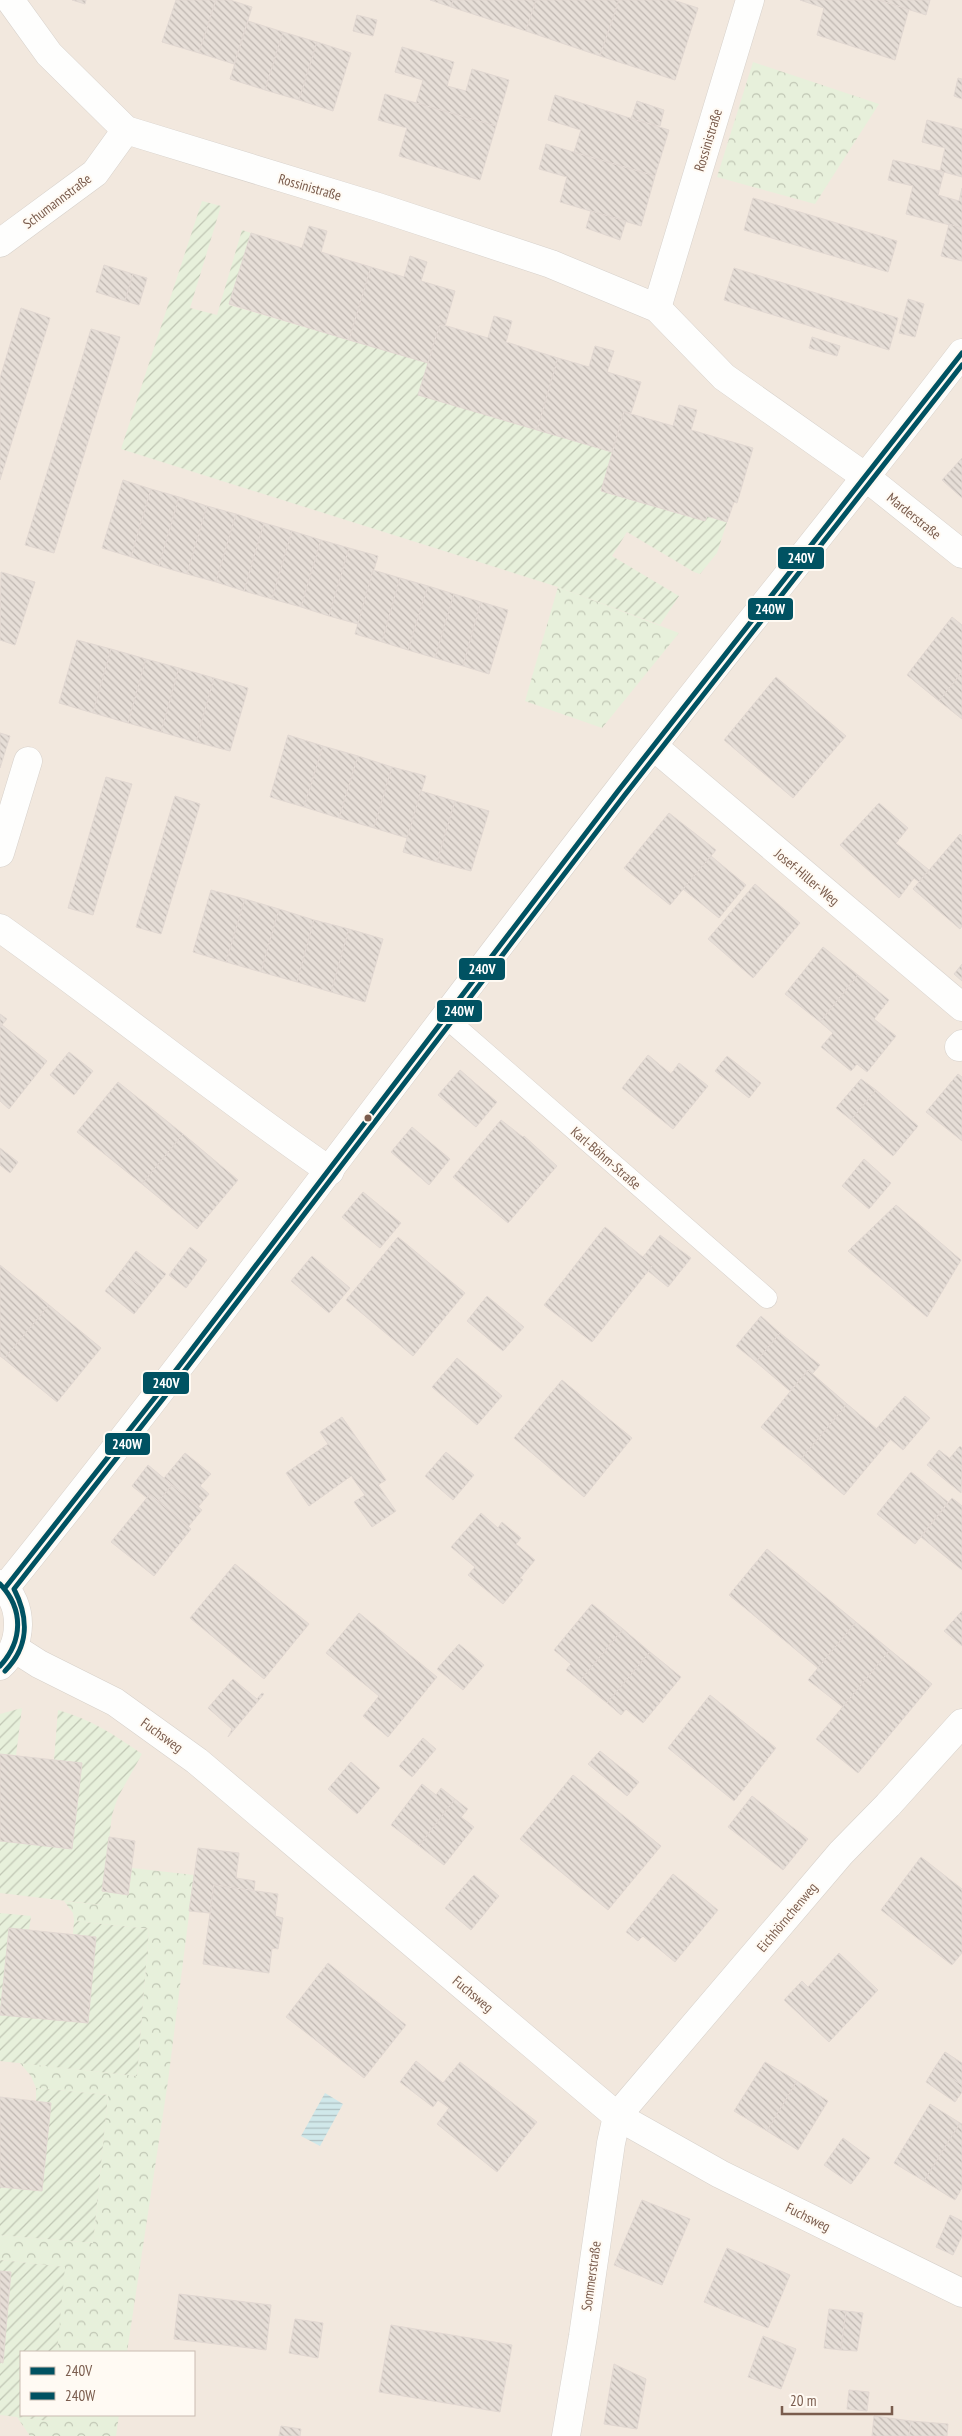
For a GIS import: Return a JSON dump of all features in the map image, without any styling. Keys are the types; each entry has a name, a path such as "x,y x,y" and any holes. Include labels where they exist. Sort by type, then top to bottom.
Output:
{"street":[{"name":"Rossinistraße","path":"10,0 49,54 126,130 378,207 551,264 657,308 724,377 867,478"},
{"name":"Rossinistraße","path":"657,308 750,0"},
{"name":"Schumannstraße","path":"0,244 95,173 126,130"},
{"path":"7,1657 19,1627 15,1606 2,1586 330,1171 653,746 867,478 962,353"},
{"name":"Marderstraße","path":"867,478 962,554"},
{"name":"Josef-Hiller-Weg","path":"653,746 962,1007"},
{"path":"0,853 28,761"},
{"path":"0,928 96,996 262,1123 330,1171"},
{"name":"Fuchsweg","path":"7,1657 39,1664 115,1702 197,1761 617,2116 720,2174 962,2293"},
{"name":"Eichhörnchenweg","path":"617,2116 841,1853 888,1805 962,1723"},
{"name":"Sommerstraße","path":"566,2436 583,2336 611,2143 617,2116"}],"lane":[{"name":"Karl-Böhm-Straße","path":"446,1018 767,1298"}],"shaded area":[{"path":"0,0 962,0 962,2436 0,2436"}],"green space":[{"path":"753,62 879,104 815,204 717,177"},
{"path":"202,201 221,206 190,308 217,315 242,230 251,233 229,305 428,363 419,395 612,452 601,491 705,521 707,516 727,522 717,553 700,574 627,532 612,556 679,596 660,625 558,587 121,449"},
{"path":"558,587 679,633 602,728 525,701"},
{"path":"22,1708 16,1755 0,1754 0,1714"},
{"path":"58,1710 102,1728 142,1754 118,1797 112,1815 101,1905 0,1893 0,1841 72,1849 82,1763 54,1760"},
{"path":"132,1868 194,1875 168,2081 127,2351 57,2351 64,2267 0,2260 0,2235 93,2243 108,2095 36,2088 31,2076 20,2063 137,2076 149,1929 74,1921 73,1913 64,1901 100,1905 102,1891 128,1895"},
{"path":"0,1913 31,1916 29,1930 9,1928 0,2014"},
{"path":"74,1921 149,1929 137,2076 0,2061 0,2014 88,2023 96,1937 73,1934"},
{"path":"36,2088 108,2095 93,2243 0,2235 0,2187 42,2191 51,2104 36,2101"},
{"path":"0,2260 65,2267 57,2351 20,2351 20,2416 51,2416 50,2421 0,2415 0,2362 3,2362 11,2273 0,2271"},
{"path":"51,2416 119,2416 116,2436 30,2436 17,2417 50,2421"}],"water":[{"path":"325,2093 343,2104 320,2146 301,2136"}],"building":[{"path":"72,0 86,0 85,4"},
{"path":"176,0 216,0 199,53 162,42"},
{"path":"216,0 230,0 252,7 234,64 199,53"},
{"path":"430,0 453,0 451,7"},
{"path":"453,0 536,0 526,31 451,7"},
{"path":"536,0 619,0 600,56 526,31"},
{"path":"619,0 673,0 698,8 675,80 600,56"},
{"path":"800,0 879,0 909,9 895,60 817,35 824,8"},
{"path":"879,0 930,0 926,15"},
{"path":"357,15 377,20 373,36 353,31"},
{"path":"248,21 283,32 265,90 230,79"},
{"path":"283,32 317,42 299,100 265,90"},
{"path":"317,42 351,53 333,111 299,100"},
{"path":"402,47 454,62 447,86 466,91 472,69 509,80 496,126 416,103 423,80 395,72"},
{"path":"958,78 962,79 962,99 954,96"},
{"path":"385,94 496,126 480,180 399,156 407,128 378,120"},
{"path":"555,95 669,130 655,176 574,152 581,130 548,120"},
{"path":"637,101 664,110 660,126 631,119"},
{"path":"927,120 962,129 962,177 940,171 945,148 922,142"},
{"path":"546,144 655,176 641,226 560,202 567,177 539,169"},
{"path":"893,160 944,172 938,195 959,201 962,188 962,228 906,214 913,186 888,180"},
{"path":"753,198 897,241 888,272 744,230"},
{"path":"591,211 626,221 620,240 586,228"},
{"path":"949,224 962,228 962,261 941,256"},
{"path":"309,226 327,231 321,252 371,267 349,340 229,304 251,233 302,248"},
{"path":"410,256 427,262 421,281 455,291 445,326 440,324 428,363 349,340 371,267 404,277"},
{"path":"104,265 133,274 125,301 96,292"},
{"path":"734,268 898,318 889,350 724,300"},
{"path":"133,274 147,278 139,305 125,301"},
{"path":"908,299 924,304 915,337 899,333"},
{"path":"21,308 50,318 0,480 0,378"},
{"path":"494,316 512,321 506,342 558,358 537,430 418,395 440,324 488,338"},
{"path":"91,329 120,337 54,553 25,545"},
{"path":"812,337 840,346 837,356 809,348"},
{"path":"595,346 614,351 607,372 641,382 631,413 624,412 612,452 537,430 558,358 589,367"},
{"path":"679,405 697,410 691,430 753,448 737,503 734,502 727,522 707,516 705,521 601,491 624,412 673,426"},
{"path":"962,458 962,498 942,480"},
{"path":"123,480 151,489 131,557 102,548"},
{"path":"151,489 179,497 159,566 131,557"},
{"path":"179,497 207,506 187,574 159,566"},
{"path":"207,506 236,514 216,582 187,574"},
{"path":"236,514 264,523 244,591 216,582"},
{"path":"264,523 292,531 272,599 244,591"},
{"path":"292,531 321,540 301,607 272,599"},
{"path":"321,540 349,548 329,616 301,607"},
{"path":"349,548 378,556 358,624 329,616"},
{"path":"373,570 400,578 382,642 355,634"},
{"path":"1,572 35,582 15,645 0,640"},
{"path":"400,578 428,586 408,650 382,642"},
{"path":"428,586 454,594 435,658 408,650"},
{"path":"454,594 481,602 463,666 435,658"},
{"path":"481,602 508,610 489,674 463,666"},
{"path":"952,617 962,625 962,672 939,701 907,675"},
{"path":"77,640 111,649 93,713 59,703"},
{"path":"111,649 146,659 128,723 93,713"},
{"path":"146,659 179,668 161,732 128,723"},
{"path":"179,668 214,678 196,742 161,732"},
{"path":"962,672 962,719 939,701"},
{"path":"776,677 846,736 793,798 724,740"},
{"path":"214,678 248,688 230,751 196,742"},
{"path":"0,733 10,736 0,768"},
{"path":"288,735 323,746 304,807 270,797"},
{"path":"323,746 358,756 339,818 304,807"},
{"path":"358,756 392,767 374,828 339,818"},
{"path":"392,767 426,776 407,838 374,828"},
{"path":"106,777 132,784 93,915 68,908"},
{"path":"421,791 455,801 437,862 403,852"},
{"path":"175,796 200,804 161,934 136,927"},
{"path":"455,801 489,811 471,871 437,862"},
{"path":"879,803 908,828 896,843 929,870 919,882 914,878 899,898 840,845"},
{"path":"669,813 716,850 670,905 624,868"},
{"path":"960,834 962,836 962,926 960,929 913,889"},
{"path":"711,856 746,885 719,918 683,889"},
{"path":"755,884 800,923 753,978 708,939"},
{"path":"211,890 245,899 226,962 193,952"},
{"path":"245,899 279,909 261,972 226,962"},
{"path":"279,909 314,920 297,982 261,972"},
{"path":"314,920 349,929 331,992 297,982"},
{"path":"349,929 383,939 365,1002 331,992"},
{"path":"823,947 858,975 820,1022 785,994"},
{"path":"962,964 962,981 954,974"},
{"path":"858,975 889,1000 874,1019 896,1036 867,1072 857,1064 851,1071 821,1047 833,1033 820,1022"},
{"path":"0,1014 7,1019 0,1027"},
{"path":"2,1025 47,1061 9,1109 0,1101 0,1027"},
{"path":"69,1052 93,1071 74,1095 50,1075"},
{"path":"648,1055 671,1074 679,1063 708,1086 673,1129 622,1088"},
{"path":"727,1056 761,1083 749,1098 715,1071"},
{"path":"460,1070 497,1102 476,1127 438,1095"},
{"path":"958,1074 962,1077 962,1141 926,1112"},
{"path":"861,1079 876,1090 851,1120 836,1108"},
{"path":"118,1082 183,1134 142,1184 77,1132"},
{"path":"876,1090 918,1126 893,1156 851,1120"},
{"path":"501,1120 524,1136 557,1166 508,1223 453,1177"},
{"path":"412,1127 450,1159 429,1185 391,1152"},
{"path":"183,1134 238,1180 197,1229 142,1184"},
{"path":"0,1148 18,1162 10,1173 0,1165"},
{"path":"864,1159 891,1183 869,1209 842,1186"},
{"path":"363,1192 401,1223 380,1248 342,1217"},
{"path":"896,1205 961,1260 927,1317 848,1251"},
{"path":"605,1227 653,1265 592,1342 544,1305"},
{"path":"660,1235 691,1258 668,1287 648,1271 653,1265 643,1257"},
{"path":"398,1237 465,1293 413,1356 346,1300"},
{"path":"190,1247 207,1260 186,1288 169,1275"},
{"path":"136,1251 166,1274 150,1294 121,1271"},
{"path":"312,1256 350,1288 329,1313 291,1281"},
{"path":"0,1265 49,1305 4,1359 0,1356"},
{"path":"121,1271 150,1294 134,1314 105,1291"},
{"path":"487,1296 524,1327 503,1351 467,1321"},
{"path":"49,1305 101,1348 57,1402 4,1359"},
{"path":"761,1316 780,1333 756,1362 736,1346"},
{"path":"780,1333 820,1365 812,1374 808,1370 790,1391 756,1362"},
{"path":"457,1358 502,1396 477,1425 432,1387"},
{"path":"808,1370 847,1404 801,1459 761,1427"},
{"path":"562,1380 632,1438 584,1497 514,1438"},
{"path":"905,1396 930,1418 903,1450 877,1428"},
{"path":"847,1404 890,1440 844,1495 801,1459"},
{"path":"342,1417 386,1480 378,1485 396,1511 372,1527 354,1502 365,1495 351,1476 309,1506 286,1473 328,1444 320,1432"},
{"path":"960,1446 962,1448 962,1468 950,1458"},
{"path":"939,1450 962,1468 961,1493 927,1465"},
{"path":"446,1452 474,1475 453,1500 425,1476"},
{"path":"185,1453 211,1474 200,1486 209,1494 198,1507 164,1478"},
{"path":"148,1465 172,1485 158,1502 150,1494 147,1498 132,1486"},
{"path":"911,1472 948,1502 915,1544 877,1514"},
{"path":"172,1485 202,1510 188,1527 158,1502"},
{"path":"150,1494 191,1529 154,1576 111,1542"},
{"path":"952,1498 962,1506 962,1570 921,1537"},
{"path":"481,1513 498,1528 502,1522 521,1538 516,1544 535,1560 520,1578 523,1580 503,1604 468,1575 475,1567 451,1547"},
{"path":"767,1549 856,1622 818,1668 729,1595"},
{"path":"235,1564 309,1624 264,1679 190,1618"},
{"path":"592,1604 623,1629 580,1681 566,1670 571,1664 554,1650"},
{"path":"962,1611 962,1646 944,1631"},
{"path":"359,1613 437,1677 388,1737 363,1716 379,1696 326,1653"},
{"path":"856,1622 890,1650 843,1707 808,1680"},
{"path":"623,1629 650,1652 607,1703 580,1681"},
{"path":"459,1644 484,1665 463,1690 437,1669"},
{"path":"890,1650 932,1684 858,1773 816,1739"},
{"path":"650,1652 681,1677 643,1723 626,1709 621,1715 607,1703"},
{"path":"233,1679 257,1699 262,1693 264,1694 228,1737 232,1729 208,1708"},
{"path":"710,1695 776,1748 734,1801 668,1748"},
{"path":"423,1738 436,1749 412,1777 399,1766"},
{"path":"600,1751 639,1782 627,1796 588,1764"},
{"path":"0,1754 82,1763 72,1849 0,1841"},
{"path":"351,1762 380,1788 357,1814 328,1789"},
{"path":"573,1775 661,1846 608,1910 520,1839"},
{"path":"422,1784 436,1795 441,1788 455,1799 419,1846 391,1825"},
{"path":"752,1796 808,1839 783,1870 728,1827"},
{"path":"455,1799 468,1809 461,1817 474,1827 444,1865 419,1846"},
{"path":"109,1837 135,1841 128,1895 102,1891"},
{"path":"198,1848 239,1853 236,1878 255,1881 254,1891 214,1885 210,1913 189,1911"},
{"path":"921,1857 962,1889 962,1953 952,1965 881,1910"},
{"path":"673,1874 718,1910 675,1962 643,1936 638,1941 626,1932"},
{"path":"474,1875 499,1896 471,1930 445,1908"},
{"path":"214,1885 278,1894 275,1916 283,1918 278,1949 272,1948 269,1973 203,1964"},
{"path":"9,1928 96,1937 88,2023 0,2015"},
{"path":"839,1953 878,1990 829,2042 784,2000 802,1981 808,1987"},
{"path":"328,1963 406,2025 364,2078 286,2017"},
{"path":"945,2052 962,2063 962,2085 935,2067"},
{"path":"416,2061 443,2083 460,2062 537,2122 497,2172 437,2124 449,2108 438,2100 433,2107 400,2082"},
{"path":"765,2062 797,2081 767,2131 734,2111"},
{"path":"935,2067 962,2085 962,2092 955,2102 926,2082"},
{"path":"797,2081 828,2101 798,2150 767,2131"},
{"path":"0,2097 51,2103 42,2191 0,2187"},
{"path":"930,2104 960,2123 924,2181 894,2163"},
{"path":"960,2123 962,2124 962,2188 955,2200 924,2181"},
{"path":"843,2138 870,2158 851,2184 824,2165"},
{"path":"642,2200 690,2219 662,2285 614,2265"},
{"path":"950,2215 962,2221 962,2236 953,2255 936,2247"},
{"path":"727,2248 790,2275 768,2328 704,2302"},
{"path":"0,2271 11,2272 3,2363 0,2362"},
{"path":"179,2294 271,2305 266,2350 174,2339"},
{"path":"829,2309 846,2311 841,2350 824,2348"},
{"path":"846,2311 863,2313 857,2351 841,2350"},
{"path":"295,2319 323,2323 318,2358 289,2353"},
{"path":"391,2325 512,2345 500,2412 379,2392"},
{"path":"763,2336 796,2349 781,2389 748,2377"},
{"path":"614,2364 646,2379 637,2429 604,2424"},
{"path":"849,2390 869,2392 867,2411 847,2409"},
{"path":"874,2416 911,2421 909,2436 872,2436"},
{"path":"911,2421 948,2424 947,2436 909,2436"},
{"path":"281,2426 301,2429 300,2436 279,2436"}],"transit line":[{"name":"240V","path":"5,1588 160,1391 618,791 962,353"},
{"name":"240W","path":"5,1671 19,1652 24,1632 22,1611 14,1589 166,1395 624,796 962,365"},
{"name":"240V","path":"0,1584 13,1604 17,1614 18,1625 13,1646 0,1666"}]}
